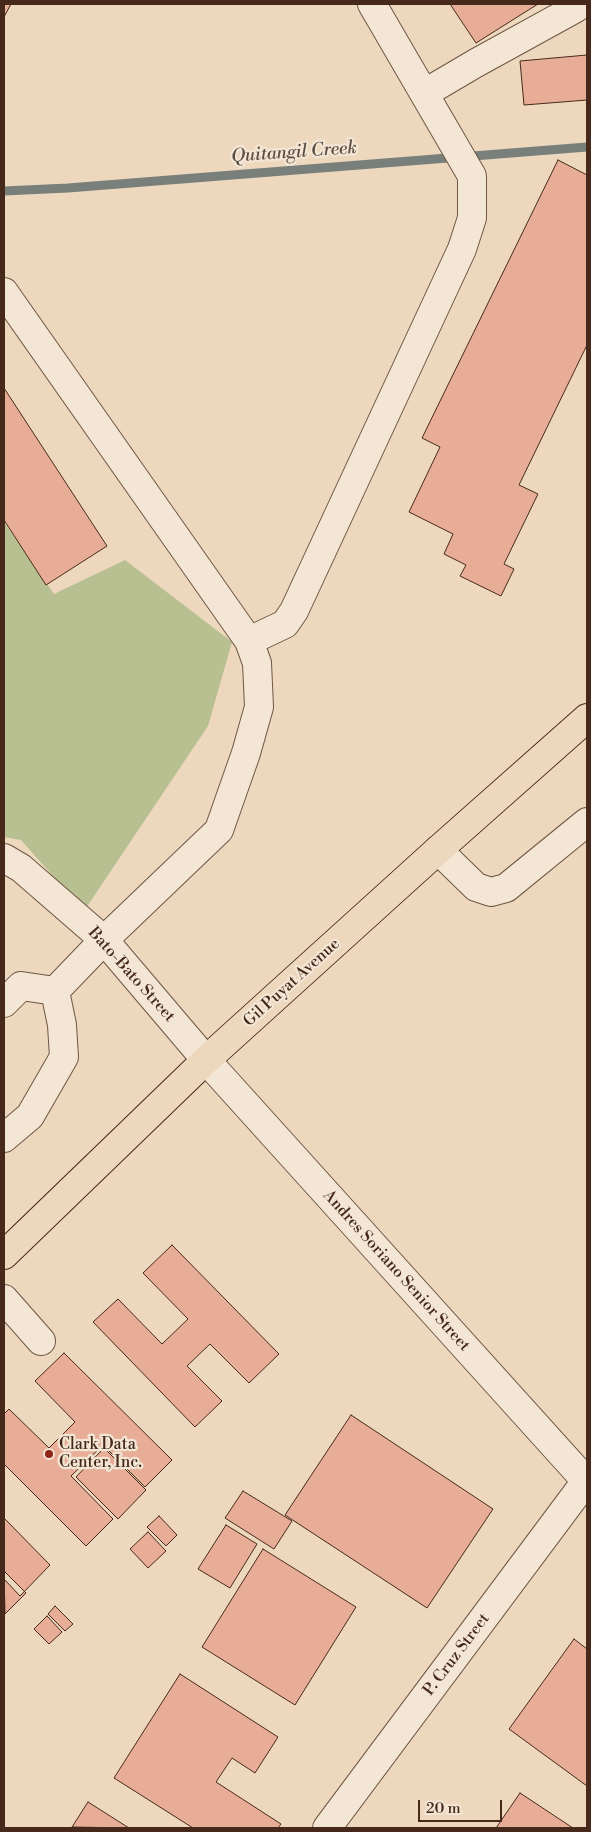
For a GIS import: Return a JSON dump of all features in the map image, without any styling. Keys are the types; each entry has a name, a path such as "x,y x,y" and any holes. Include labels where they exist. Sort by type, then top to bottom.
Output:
{"main road":[{"name":"Gil Puyat Avenue","path":"4,1255 206,1060 587,718"}],"street":[{"path":"249,641 285,624 294,611 462,249 472,218 472,176 372,4"},
{"path":"425,93 576,8 578,4"},
{"path":"4,292 249,641 257,663 259,707 246,753 218,830 104,940 55,991"},
{"path":"438,850 476,887 491,892 506,888 587,822"},
{"name":"Bato-Bato Street","path":"4,858 21,868 104,940 206,1060"},
{"path":"4,1003 21,986 55,991"},
{"path":"4,1138 30,1116 64,1057 62,1025 55,991"},
{"name":"Andres Soriano Senior Street","path":"206,1060 587,1482"},
{"path":"4,1299 41,1341"},
{"name":"P. Cruz Street","path":"328,1828 587,1482"}],"green space":[{"path":"4,522 54,594 125,560 232,642 208,726 84,911 21,840 4,837"}],"building":[{"path":"4,4 11,4 4,17"},
{"path":"450,4 538,4 476,43"},
{"path":"587,55 587,100 524,105 520,61"},
{"path":"558,160 587,175 587,345 519,485 538,494 504,564 514,569 501,596 460,576 466,565 444,554 453,534 409,512 440,447 422,438"},
{"path":"4,388 107,546 46,585 4,520"},
{"name":"Clark Data Center, Inc.","path":"172,1245 279,1354 249,1383 210,1344 187,1366 222,1401 195,1427 93,1322 118,1299 162,1344 188,1319 143,1273"},
{"name":"Clark Data Center, Inc.","path":"64,1353 172,1460 145,1487 103,1445 71,1476 113,1519 86,1546 4,1464 4,1414 9,1409 49,1448 75,1422 35,1381"},
{"path":"351,1415 493,1509 427,1608 285,1515"},
{"path":"104,1448 146,1490 118,1519 76,1477"},
{"path":"243,1491 292,1521 274,1549 225,1518"},
{"path":"159,1516 177,1535 166,1546 147,1527"},
{"path":"4,1518 50,1565 20,1596 4,1579"},
{"path":"226,1525 257,1544 230,1588 198,1569"},
{"path":"148,1532 166,1551 148,1568 130,1549"},
{"path":"263,1549 356,1607 295,1705 202,1647"},
{"path":"5,1572 26,1593 5,1614 4,1574"},
{"path":"55,1606 73,1624 65,1631 48,1614"},
{"path":"47,1616 62,1632 49,1644 34,1629"},
{"path":"574,1639 587,1649 587,1786 509,1729"},
{"path":"180,1674 278,1737 255,1773 232,1758 216,1782 281,1824 278,1828 193,1828 114,1778"},
{"path":"520,1793 573,1828 496,1828"},
{"path":"88,1802 129,1828 72,1827"}],"waterway":[{"name":"Quitangil Creek","path":"4,191 68,188 587,147"}],"place":[{"name":"Clark Data Center, Inc.","path":"49,1454"}]}
